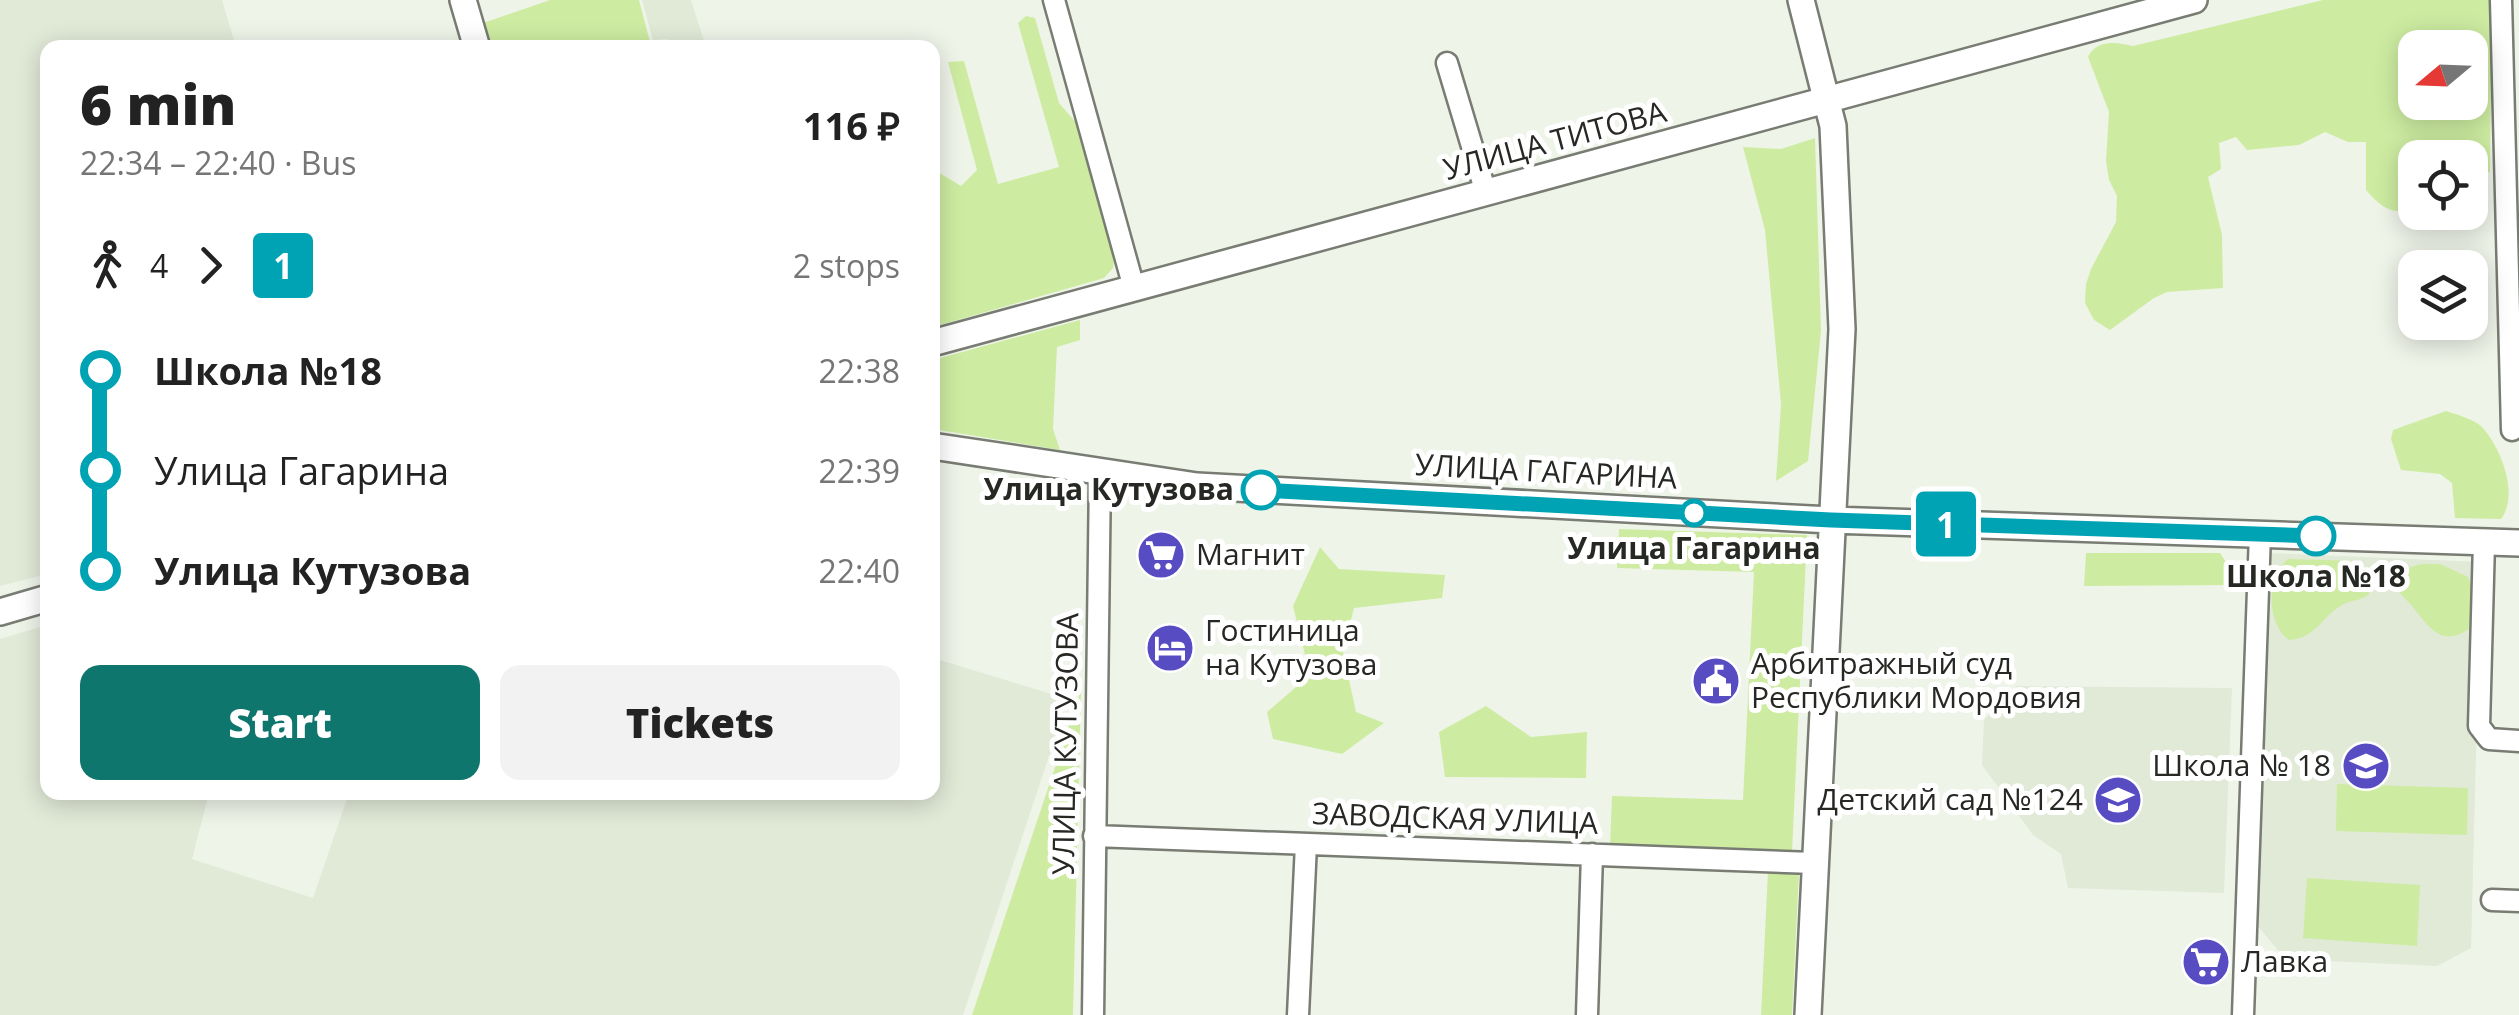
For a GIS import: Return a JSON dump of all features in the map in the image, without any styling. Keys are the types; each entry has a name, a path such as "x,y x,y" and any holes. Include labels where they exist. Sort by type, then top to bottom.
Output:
{"main road":[{"path":"463,0 475,40"},
{"path":"1801,0 1829,100 1842,329 1808,1015"},
{"name":"УЛИЦА ТИТОВА","path":"940,341 2185,1"},
{"name":"УЛИЦА ГАГАРИНА","path":"940,447 1198,486 1831,520 2519,544"},
{"path":"0,612 40,600"}],"street":[{"path":"1054,0 1134,288"},
{"path":"2501,0 2512,430"},
{"path":"1447,63 1486,192"},
{"name":"УЛИЦА КУТУЗОВА","path":"1093,1015 1100,473"},
{"path":"2244,1015 2260,533"},
{"path":"2484,542 2479,726 2489,739 2519,741"},
{"name":"ЗАВОДСКАЯ УЛИЦА","path":"1094,836 1814,863"},
{"path":"1298,1015 1306,844"},
{"path":"1587,1015 1592,854"},
{"path":"2492,900 2519,901"}],"shaded area":[{"path":"0,0 222,0 234,40 40,40 40,576 0,586"},
{"path":"642,0 691,0 704,40 653,40"},
{"name":"Школа № 18","path":"2268,553 2481,562 2471,948 2437,966 2285,959 2253,920"},
{"path":"40,627 40,800 207,800 192,859 313,898 347,800 940,800 940,660 1068,699 963,1015 0,1015 0,639"},
{"name":"Детский сад №124","path":"2017,686 2232,688 2224,893 2068,888 2061,854 2033,835 1982,765 1984,720"}],"green space":[{"path":"550,0 639,0 649,40 489,40 483,23"},
{"path":"2323,0 2492,0 2490,172 2488,140 2398,140 2398,211 2394,211 2366,190 2366,142 2348,142 2325,132 2299,145 2247,150 2236,137 2219,143 2221,169 2208,177 2222,235 2223,288 2167,292 2110,330 2094,320 2085,303 2091,269 2116,222 2117,196 2106,161 2109,112 2088,57 2096,47 2114,43 2133,46"},
{"path":"1026,16 1035,18 1059,103 1078,125 1115,252 1113,268 1104,278 940,325 940,173 961,186 977,170 948,62 964,61 998,184 1059,167 1018,23"},
{"path":"1815,138 1821,331 1808,461 1776,481 1781,404 1765,230 1743,147 1781,149"},
{"path":"1080,320 1080,340 1057,347 1053,429 1060,450 940,430 940,358"},
{"path":"2446,411 2479,425 2496,448 2508,485 2501,519 2455,518 2452,483 2440,474 2401,470 2391,439 2393,430"},
{"path":"1619,529 1807,535 1792,852 1610,846 1612,796 1743,800 1754,572 1617,568"},
{"path":"1320,547 1339,569 1445,575 1442,598 1354,608 1343,652 1356,712 1384,723 1342,754 1273,739 1267,712 1310,675 1293,606"},
{"path":"2086,553 2220,553 2241,585 2084,586"},
{"path":"2288,559 2356,561 2368,570 2369,594 2338,608 2307,635 2289,640 2276,623 2272,600 2276,577"},
{"path":"2440,564 2468,577 2474,602 2470,628 2452,636 2438,633 2400,593 2395,582 2403,569"},
{"path":"1081,690 1073,1015 972,1015"},
{"path":"1486,706 1531,737 1587,732 1586,778 1445,777 1439,732"},
{"path":"2337,784 2468,788 2467,835 2336,831"},
{"path":"1768,871 1799,873 1792,1015 1761,1015"},
{"path":"2307,878 2420,885 2417,946 2303,938"}],"bus line":[{"name":"1","path":"1261,490 1831,520 2316,536"}],"place":[{"name":"Улица Кутузова","path":"1261,490"},
{"name":"Улица Гагарина","path":"1694,513"},
{"name":"Школа №18","path":"2316,536"},
{"name":"Магнит","path":"1161,555"},
{"name":"Гостиница на Кутузова","path":"1170,648"},
{"name":"Арбитражный суд Республики Мордовия","path":"1716,681"},
{"name":"Школа № 18","path":"2366,766"},
{"name":"Детский сад №124","path":"2118,800"},
{"name":"Лавка","path":"2206,962"}]}
